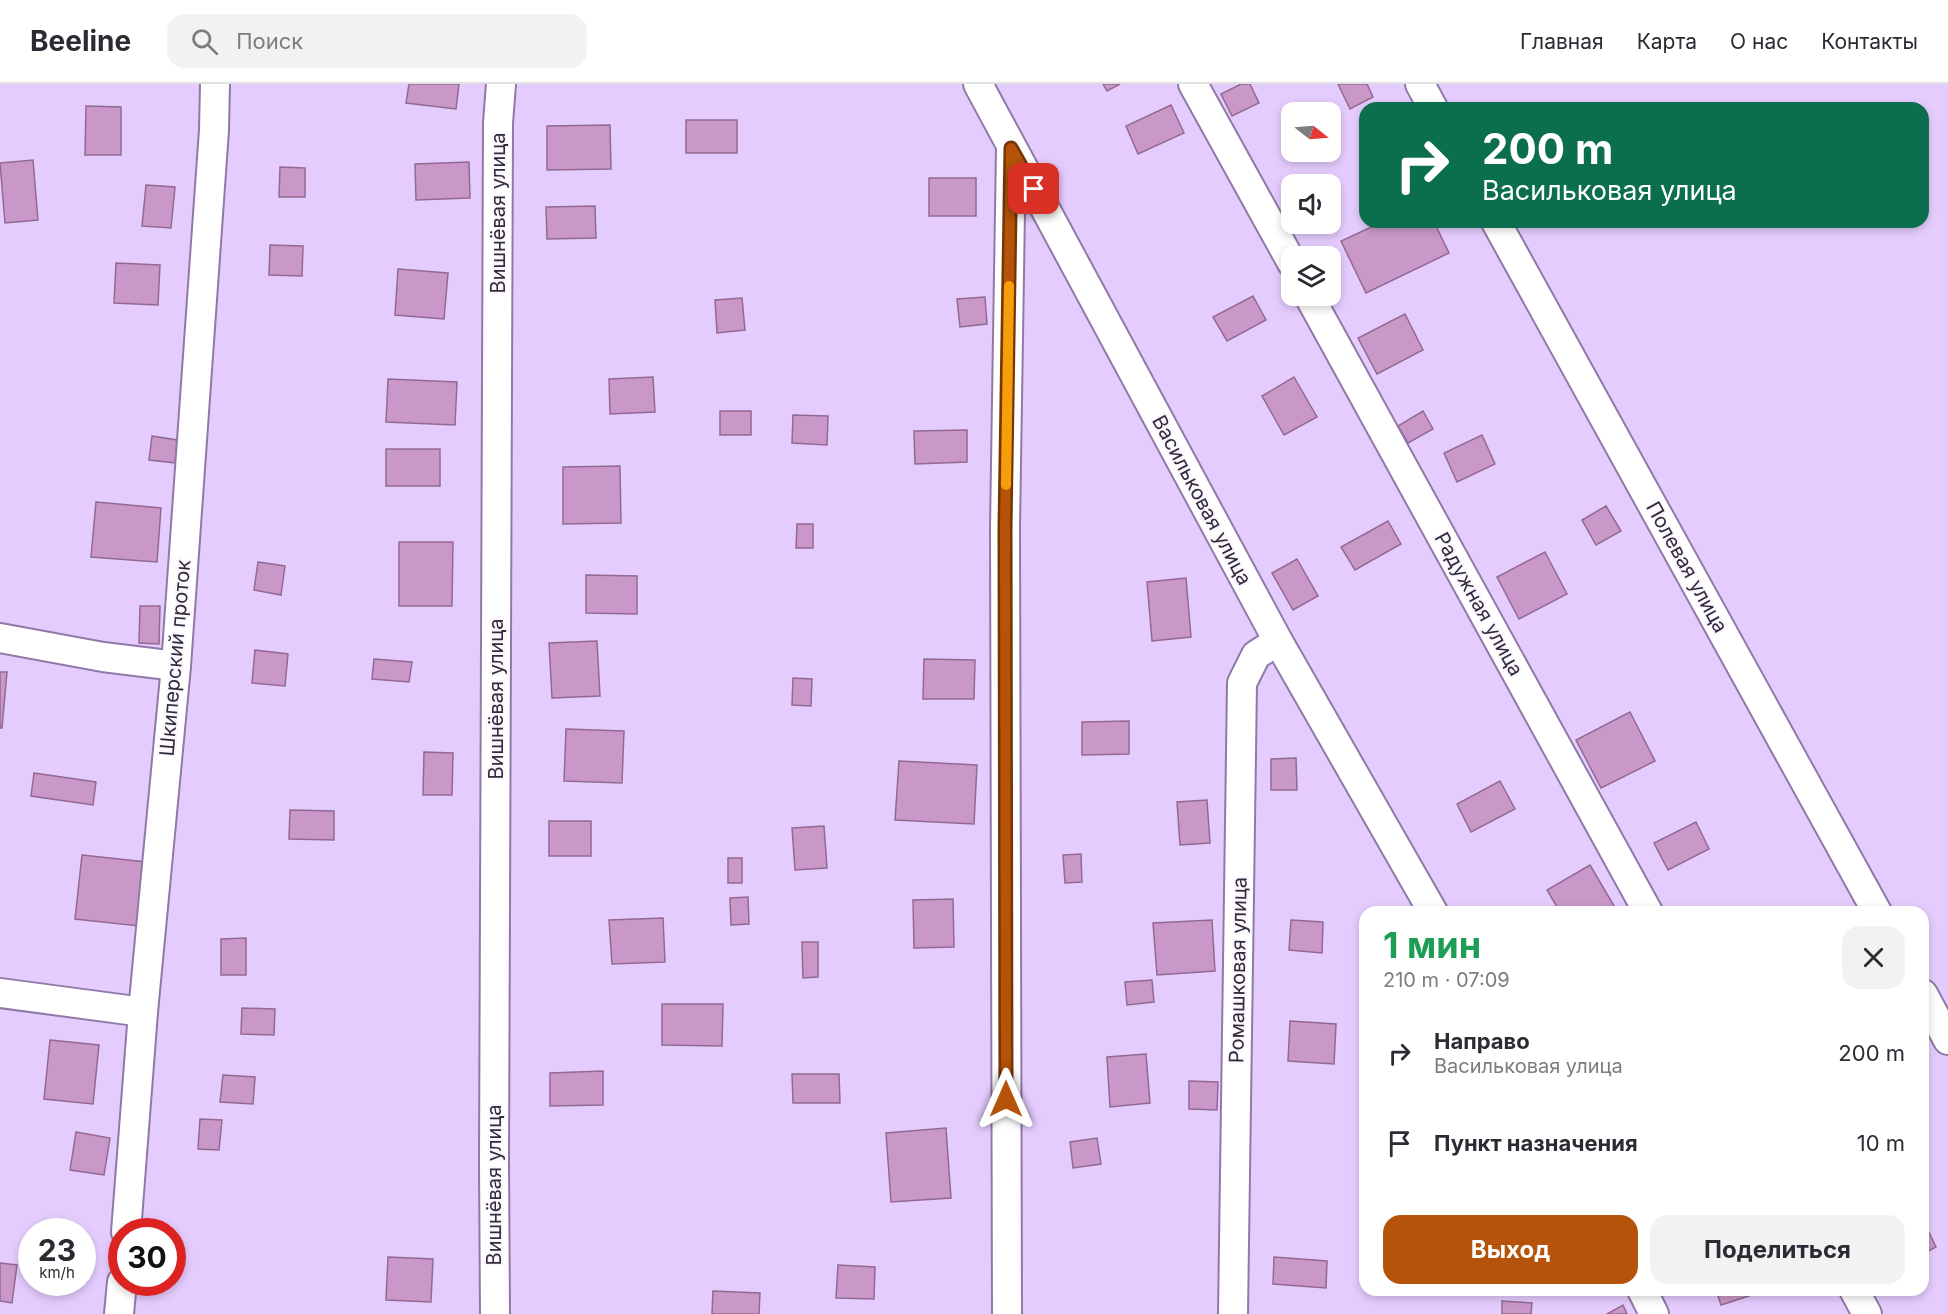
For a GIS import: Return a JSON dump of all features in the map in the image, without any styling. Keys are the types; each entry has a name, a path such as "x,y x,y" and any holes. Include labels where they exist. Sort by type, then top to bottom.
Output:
{"street":[{"name":"Шкиперский проток","path":"127,1218 143,1012 176,666 213,142 215,84"},
{"name":"Вишнёвая улица","path":"495,1314 498,135 501,84"},
{"name":"Васильковая улица","path":"978,84 1278,641 1430,906"},
{"path":"1193,84 1283,246"},
{"path":"1420,84 1430,102"},
{"path":"1007,1314 1005,527 1011,148"},
{"name":"Полевая улица","path":"1499,228 1874,906"},
{"name":"Радужная улица","path":"1315,306 1645,906"},
{"path":"0,638 103,657 176,666"},
{"name":"Ромашковая улица","path":"1233,1314 1242,683 1256,654 1278,641"},
{"path":"0,993 143,1012"},
{"path":"1929,1005 1948,1040"},
{"path":"119,1314 121,1296"},
{"path":"1645,1296 1654,1314"},
{"path":"1857,1296 1867,1314"}],"building":[{"path":"409,84 459,84 456,109 406,103"},
{"path":"1103,84 1120,84 1107,91"},
{"path":"1241,84 1250,84 1259,103 1232,116 1221,94"},
{"path":"1338,84 1367,84 1373,97 1359,102 1359,104 1350,109"},
{"path":"1171,105 1184,133 1138,154 1126,126"},
{"path":"86,106 121,107 121,155 85,155"},
{"path":"686,120 737,120 737,153 686,153"},
{"path":"610,125 611,169 547,170 547,126"},
{"path":"33,160 38,220 5,223 0,163"},
{"path":"469,162 470,198 416,200 415,164"},
{"path":"280,167 305,168 305,197 279,197"},
{"path":"929,178 976,178 976,216 929,216"},
{"path":"146,185 175,187 171,228 142,226"},
{"path":"595,206 596,238 547,239 546,207"},
{"path":"1369,228 1437,228 1449,253 1366,293 1341,241"},
{"path":"270,245 303,246 302,276 269,275"},
{"path":"116,263 160,265 158,305 114,303"},
{"path":"398,269 448,273 444,319 395,315"},
{"path":"1253,296 1266,320 1227,341 1213,317"},
{"path":"985,297 987,324 960,327 957,299"},
{"path":"742,298 745,330 717,333 715,300"},
{"path":"1405,314 1423,350 1377,374 1358,338"},
{"path":"653,377 655,412 610,414 609,379"},
{"path":"1294,377 1317,417 1284,435 1262,396"},
{"path":"388,379 457,382 455,425 386,422"},
{"path":"720,411 751,411 751,435 720,435"},
{"path":"1423,411 1433,429 1408,443 1398,426"},
{"path":"793,415 828,416 827,445 792,443"},
{"path":"967,430 967,462 915,464 914,431"},
{"path":"1482,435 1495,464 1457,482 1444,453"},
{"path":"152,436 177,440 175,463 149,460"},
{"path":"386,449 440,449 440,486 386,486"},
{"path":"620,466 621,523 563,524 563,467"},
{"path":"96,502 161,508 157,562 91,557"},
{"path":"1606,506 1621,531 1596,545 1582,520"},
{"path":"1388,521 1401,544 1355,570 1341,547"},
{"path":"797,524 813,524 813,548 796,548"},
{"path":"399,542 453,542 452,606 399,606"},
{"path":"1545,552 1567,594 1519,619 1497,577"},
{"path":"1297,559 1318,596 1293,610 1272,573"},
{"path":"258,562 285,566 281,595 254,590"},
{"path":"586,575 637,576 637,614 586,613"},
{"path":"1186,578 1191,637 1152,641 1147,582"},
{"path":"140,606 160,606 159,644 139,643"},
{"path":"597,641 600,696 552,698 549,643"},
{"path":"255,650 288,654 285,686 252,683"},
{"path":"374,659 412,662 409,682 372,679"},
{"path":"924,659 975,660 974,699 923,699"},
{"path":"0,672 7,672 2,728 0,728"},
{"path":"793,678 812,679 811,706 792,705"},
{"path":"1630,712 1655,761 1601,788 1576,740"},
{"path":"1129,721 1129,754 1082,755 1082,722"},
{"path":"566,729 624,731 622,783 564,781"},
{"path":"424,752 453,753 452,795 423,795"},
{"path":"1296,758 1297,790 1271,790 1271,759"},
{"path":"899,761 977,765 974,824 895,820"},
{"path":"34,773 96,782 93,805 31,796"},
{"path":"1500,781 1515,809 1471,832 1457,804"},
{"path":"1207,800 1210,843 1180,845 1177,802"},
{"path":"290,810 334,811 334,840 289,839"},
{"path":"549,821 591,821 591,856 549,856"},
{"path":"1696,822 1709,849 1668,870 1654,843"},
{"path":"824,826 827,868 795,870 792,828"},
{"path":"1081,854 1082,882 1065,883 1063,855"},
{"path":"82,855 146,862 139,926 75,919"},
{"path":"728,858 742,858 742,883 728,883"},
{"path":"1590,865 1614,906 1556,906 1547,890"},
{"path":"748,897 749,924 731,925 730,898"},
{"path":"953,899 954,947 914,948 913,900"},
{"path":"663,918 665,962 612,964 609,920"},
{"path":"1212,920 1215,971 1157,975 1153,923"},
{"path":"1291,920 1323,922 1322,953 1289,950"},
{"path":"246,938 246,975 221,975 221,939"},
{"path":"802,942 818,942 818,977 803,978"},
{"path":"1152,980 1154,1002 1127,1005 1125,982"},
{"path":"662,1004 723,1004 722,1046 662,1045"},
{"path":"242,1008 275,1009 274,1035 241,1034"},
{"path":"1290,1021 1336,1024 1334,1064 1288,1061"},
{"path":"50,1040 99,1045 93,1104 44,1099"},
{"path":"1146,1054 1150,1103 1110,1107 1107,1057"},
{"path":"603,1071 603,1105 550,1106 550,1073"},
{"path":"792,1074 839,1074 840,1103 793,1103"},
{"path":"223,1075 255,1077 253,1104 220,1102"},
{"path":"1189,1081 1218,1082 1217,1110 1189,1109"},
{"path":"200,1119 222,1120 219,1150 198,1149"},
{"path":"946,1128 951,1198 891,1202 886,1133"},
{"path":"76,1132 110,1138 104,1175 70,1170"},
{"path":"1097,1138 1101,1164 1073,1168 1070,1142"},
{"path":"1929,1232 1936,1247 1929,1251"},
{"path":"388,1257 433,1259 431,1302 386,1300"},
{"path":"1274,1257 1327,1261 1326,1288 1273,1284"},
{"path":"0,1263 17,1265 12,1303 0,1301"},
{"path":"838,1265 875,1267 874,1299 836,1298"},
{"path":"713,1291 760,1293 759,1314 712,1314"},
{"path":"1718,1296 1749,1296 1721,1305"},
{"path":"1502,1301 1532,1303 1531,1314 1502,1314"},
{"path":"1623,1305 1627,1314 1607,1314"}],"slow traffic":[{"path":"1006,485 1009,286"}],"route":[{"path":"1006,1099 1005,527 1011,148 1034,189"}]}
